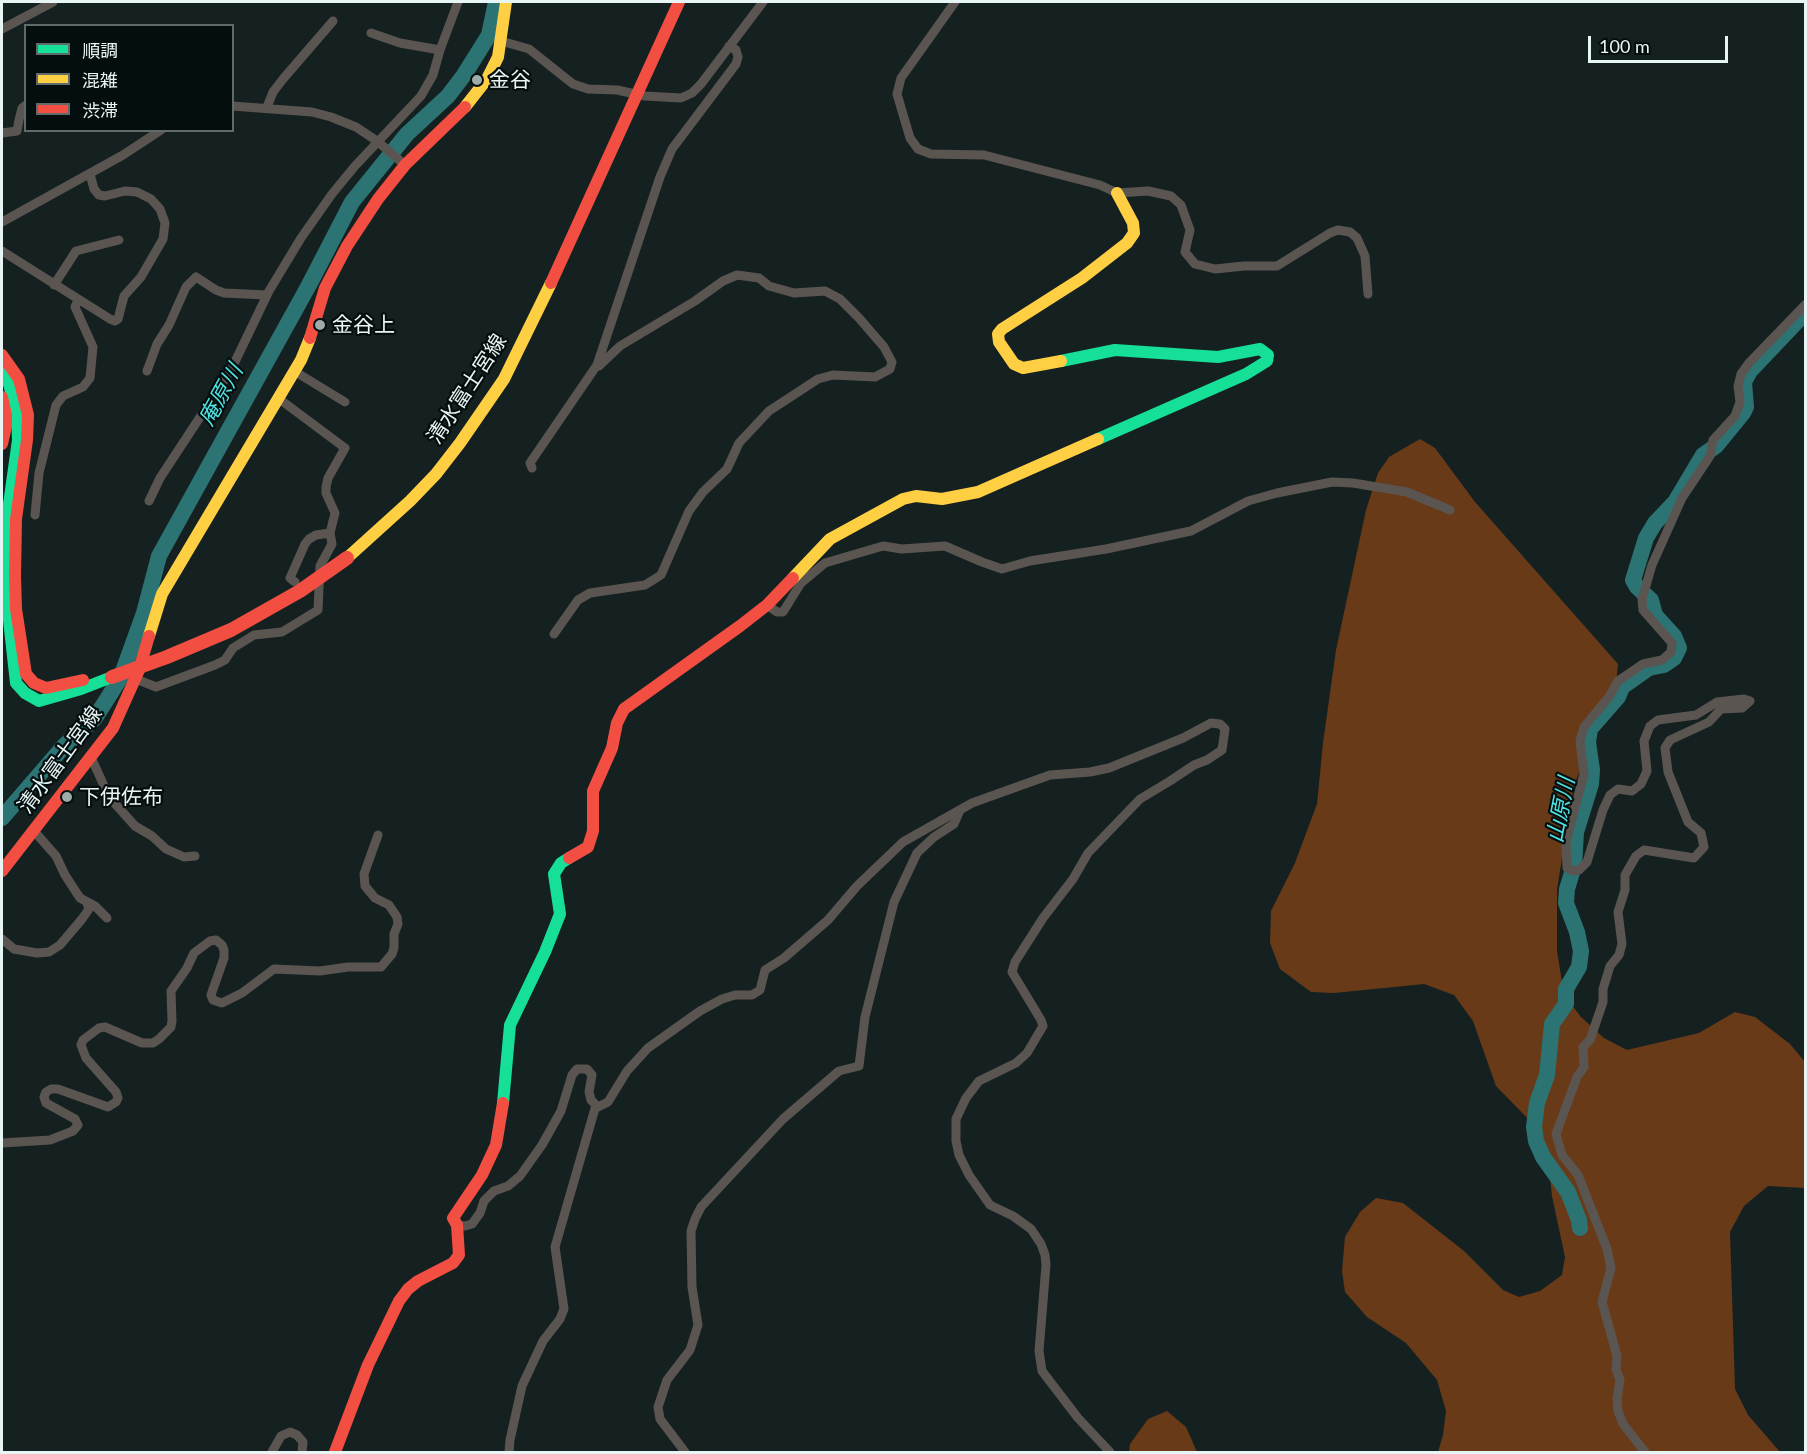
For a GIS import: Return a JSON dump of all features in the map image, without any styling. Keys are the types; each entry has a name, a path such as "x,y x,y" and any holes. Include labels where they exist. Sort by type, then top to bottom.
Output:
{"main road":[{"name":"清水富士宮線","path":"2,871 113,728 136,679 162,594 294,371 312,334 325,288 347,246 378,199 405,165 462,110 487,79 498,57 506,2"},
{"name":"清水富士宮線","path":"4,365 17,415 18,440 4,575 16,682 25,693 39,701 81,689 231,630 300,591 347,558 436,474 481,414 504,379 521,347 679,2"},
{"path":"335,1452 368,1365 399,1301 418,1281 453,1263 459,1254 457,1225 453,1218 482,1175 496,1145 503,1106 510,1025 545,952 560,914 554,874 561,863 588,847 593,831 593,791 612,748 617,723 624,709 740,627 767,605 830,539 903,499 916,496 942,499 978,492 1246,374 1267,361 1268,355 1260,349 1218,357 1115,350 1023,368 1014,364 999,342 998,334 1002,328 1082,278 1127,243 1134,233 1133,223 1117,193"},
{"path":"2,397 6,415 2,444"}],"street":[{"path":"2,29 52,2"},
{"path":"149,501 160,478 231,370 267,295 291,254 332,194 421,96 433,75 458,2"},
{"path":"501,41 529,49 573,84 588,89 681,98 692,93 763,2"},
{"path":"955,2 907,69 898,86 897,94 902,115 910,138 918,149 931,154 984,155 1100,185 1117,193 1148,191 1171,196 1181,205 1190,230 1185,252 1195,264 1215,269 1277,266 1330,233 1338,230 1350,232 1357,238 1365,256 1368,294"},
{"path":"25,16 29,24"},
{"path":"267,107 273,92 333,21"},
{"path":"371,33 400,43 440,50"},
{"path":"532,468 530,464 597,365 660,177 672,149 736,64 738,57 736,50 729,46"},
{"path":"2,133 17,131 24,106"},
{"path":"234,106 312,112 332,117 356,127 405,165"},
{"path":"2,222 123,156 158,132"},
{"path":"2,251 110,319 115,321 118,319 124,296 141,277 163,239 165,223 160,209 151,199 137,192 125,191 105,196 99,195 94,189 90,174"},
{"path":"54,285 76,251 119,240"},
{"path":"554,634 578,600 590,593 645,585 661,575 689,511 703,492 727,469 739,443 769,411 818,379 833,375 875,377 890,369 892,362 884,347 840,299 825,291 795,293 770,286 759,278 737,275 723,281 695,301 620,346 599,366 597,365"},
{"path":"147,371 157,344 186,287 196,278 224,293 267,295"},
{"path":"35,515 39,473 56,405 63,396 83,387 90,378 93,347 75,307 78,300"},
{"path":"1645,1452 1623,1424 1618,1411 1620,1380 1616,1369 1617,1356 1602,1302 1611,1268 1607,1248 1578,1175 1562,1155 1556,1134 1577,1077 1584,1067 1583,1047 1590,1040 1603,1002 1603,989 1610,966 1619,956 1622,944 1618,912 1625,890 1625,875 1636,856 1644,850 1694,858 1704,847 1701,833 1688,822 1668,772 1665,748 1670,740 1709,722 1721,709 1742,708 1750,701 1744,699 1717,702 1696,715 1658,720 1650,726 1644,741 1647,771 1641,784 1632,791 1618,789 1610,795 1602,810 1587,862 1579,870 1573,871 1567,867 1566,849 1572,813 1584,774 1580,741 1584,727 1609,697 1618,681 1643,664 1662,660 1671,652 1672,644 1643,610 1642,599 1652,565 1682,498 1710,456 1713,440 1735,416 1740,402 1738,386 1741,374 1806,304"},
{"path":"294,371 345,402"},
{"path":"136,679 156,687 225,660 233,648 254,635 282,632 318,610 320,566 333,544 330,533 334,513 326,494 326,487 328,478 345,448 278,398"},
{"path":"767,605 777,612 783,612 801,583 825,563 883,546 902,549 945,546 1002,569 1030,561 1106,549 1191,531 1248,501 1332,482 1407,492 1450,510"},
{"path":"295,582 290,578 304,544 316,535 330,533"},
{"path":"596,1106 608,1102 627,1071 648,1048 700,1011 722,999 735,995 752,995 760,990 765,970 784,958 828,920 880,863 903,842 972,803 1050,775 1109,768 1182,738 1211,723 1220,724 1225,729 1222,750 1140,799 1088,853 1073,879 1043,918 1014,962 1012,972 1041,1020 1042,1026 1027,1053 1016,1063 979,1081 966,1098 956,1119 956,1141 959,1155 969,1175 990,1205 1013,1216 1031,1229 1045,1255 1039,1351 1042,1371 1078,1418 1110,1452"},
{"path":"91,757 109,797 135,826 152,836 166,849 184,857 195,856"},
{"path":"685,1452 660,1419 658,1407 667,1380 690,1350 698,1325 692,1287 691,1231 694,1219 701,1207 783,1119 839,1071 859,1066 865,1017 894,902 917,853 934,837 954,824 960,810"},
{"path":"34,831 56,856 75,891 107,918"},
{"path":"2,1143 50,1140 73,1131 78,1125 75,1119 46,1103 44,1098 46,1092 51,1089 58,1089 108,1107 116,1102 118,1098 116,1092 86,1058 81,1046 83,1040 99,1028 105,1027 142,1043 159,1039 171,1027 174,1014 171,991 194,953 210,941 216,940 224,950 224,958 211,995 213,1000 222,1003 242,993 274,969 320,971 348,967 381,967 392,954 394,934 398,924 397,917 389,905 375,898 364,886 364,874 378,835"},
{"path":"2,939 14,949 37,953 49,952 60,945 82,919 89,909 87,903"},
{"path":"457,1225 472,1224 480,1213 484,1201 494,1191 508,1186 520,1176 542,1145 561,1111 572,1075 577,1069 587,1069 592,1075 589,1092 596,1106"},
{"path":"509,1452 522,1386 543,1341 560,1319 564,1309 555,1247 596,1106"},
{"path":"272,1452 280,1436 290,1432 297,1435 303,1442 302,1452"}],"shaded area":[{"path":"1420,439 1435,448 1475,502 1618,664 1616,685 1574,785 1557,889 1557,951 1564,995 1581,1017 1604,1038 1627,1050 1699,1033 1735,1012 1755,1017 1790,1044 1805,1062 1805,1188 1768,1186 1744,1206 1730,1232 1735,1389 1748,1415 1780,1452 1438,1452 1446,1411 1437,1380 1406,1343 1367,1317 1345,1292 1342,1271 1345,1237 1360,1212 1376,1198 1403,1203 1464,1251 1503,1290 1519,1297 1540,1291 1562,1275 1565,1257 1552,1196 1548,1157 1539,1130 1496,1086 1473,1021 1454,995 1424,984 1334,993 1311,992 1280,969 1270,943 1271,911 1295,863 1317,804 1336,650 1366,510 1378,473 1389,457"},
{"path":"1167,1411 1186,1427 1197,1452 1129,1452 1130,1444 1148,1419"}],"waterway":[{"name":"庵原川","path":"2,818 64,746 95,718 121,677 144,613 159,556 309,285 352,202 407,134 448,96 464,75 489,35 496,2"},
{"name":"山原川","path":"1580,1228 1568,1192 1543,1157 1536,1141 1534,1127 1537,1103 1547,1075 1552,1024 1566,1004 1566,989 1579,967 1581,951 1577,932 1566,903 1567,889 1574,866 1576,832 1591,784 1592,770 1588,742 1590,729 1618,697 1622,687 1649,668 1664,665 1674,658 1679,648 1674,636 1655,615 1651,600 1633,580 1646,538 1655,523 1675,502 1703,455 1716,446 1743,413 1746,407 1744,382 1750,371 1806,312"}],"traffic: fast":[{"path":"1061,361 1115,350 1218,357 1260,349 1268,355 1267,361 1246,374 1098,439"},
{"path":"2,370 9,384 17,415 18,440 7,518 4,575 16,683 25,693 39,701 112,677"},
{"path":"503,1103 510,1025 545,952 560,914 554,874 561,863 569,858"}],"traffic: slow":[{"path":"465,107 487,79 498,57 506,2"},
{"path":"1061,361 1023,368 1014,364 999,342 998,334 1002,329 1082,278 1127,243 1134,233 1133,223 1117,193"},
{"path":"347,558 410,501 436,474 460,443 504,379 551,283"},
{"path":"149,636 162,594 301,360 310,338"},
{"path":"793,578 830,539 903,499 916,496 942,499 978,492 1098,439"}],"traffic: jam":[{"path":"551,283 679,2"},
{"path":"310,338 325,288 347,246 378,199 405,165 465,107"},
{"path":"2,355 19,379 28,415 27,440 16,519 15,576 16,609 26,674 34,683 46,688 83,680"},
{"path":"2,397 6,415 2,444"},
{"path":"112,677 231,630 300,591 347,558"},
{"path":"569,858 588,847 593,831 593,791 612,748 617,723 624,709 740,626 767,605 793,578"},
{"path":"2,871 113,728 139,670 149,636"},
{"path":"335,1452 368,1365 399,1301 418,1281 453,1263 459,1255 457,1225 453,1218 482,1175 496,1145 503,1103"}],"place":[{"name":"金谷","path":"477,80"},
{"name":"金谷上","path":"320,325"},
{"name":"下伊佐布","path":"67,797"}]}
